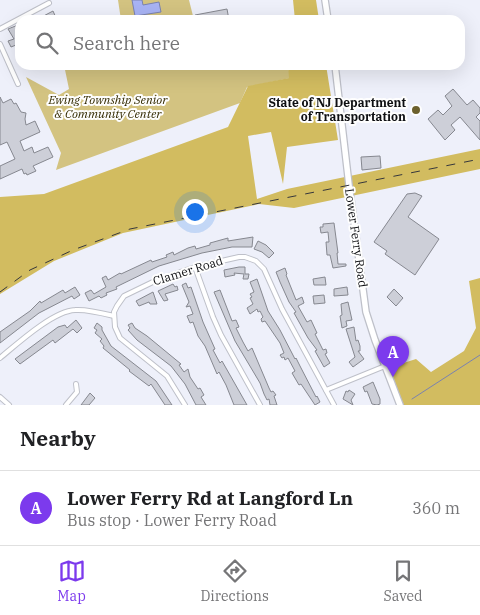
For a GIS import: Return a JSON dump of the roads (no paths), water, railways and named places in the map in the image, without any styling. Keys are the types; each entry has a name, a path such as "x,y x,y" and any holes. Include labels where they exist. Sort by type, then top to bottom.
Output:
{"street":[{"path":"325,0 327,15"},
{"path":"26,15 49,3"},
{"path":"0,29 15,21"},
{"path":"0,44 18,84"},
{"name":"Lower Ferry Road","path":"336,70 348,185 364,300 370,325 400,405"},
{"name":"Clamer Road","path":"114,316 120,301 129,292 157,280 195,266 239,257 251,258 260,265 266,274 282,309 334,405"},
{"path":"195,266 221,335 260,405"},
{"path":"0,358 25,337 58,315 70,310 82,310 114,316 114,328 120,338 167,376 186,405"},
{"path":"326,390 385,366"},
{"path":"66,405 76,392 76,384"},
{"path":"0,397 9,405"}],"water":[{"path":"132,0 142,0 143,5 159,2 161,12 135,15"}],"waterway":[{"path":"412,399 480,355"}],"railway":[{"path":"0,292 30,270 73,250 130,229 480,159"}],"place":[{"name":"State of NJ Department of Transportation","path":"416,110"},
{"name":"Lower Ferry Rd at Langford Ln","path":"393,377"}],"park label":[{"name":"Ewing Township Senior & Community Center","path":"108,107"}]}
